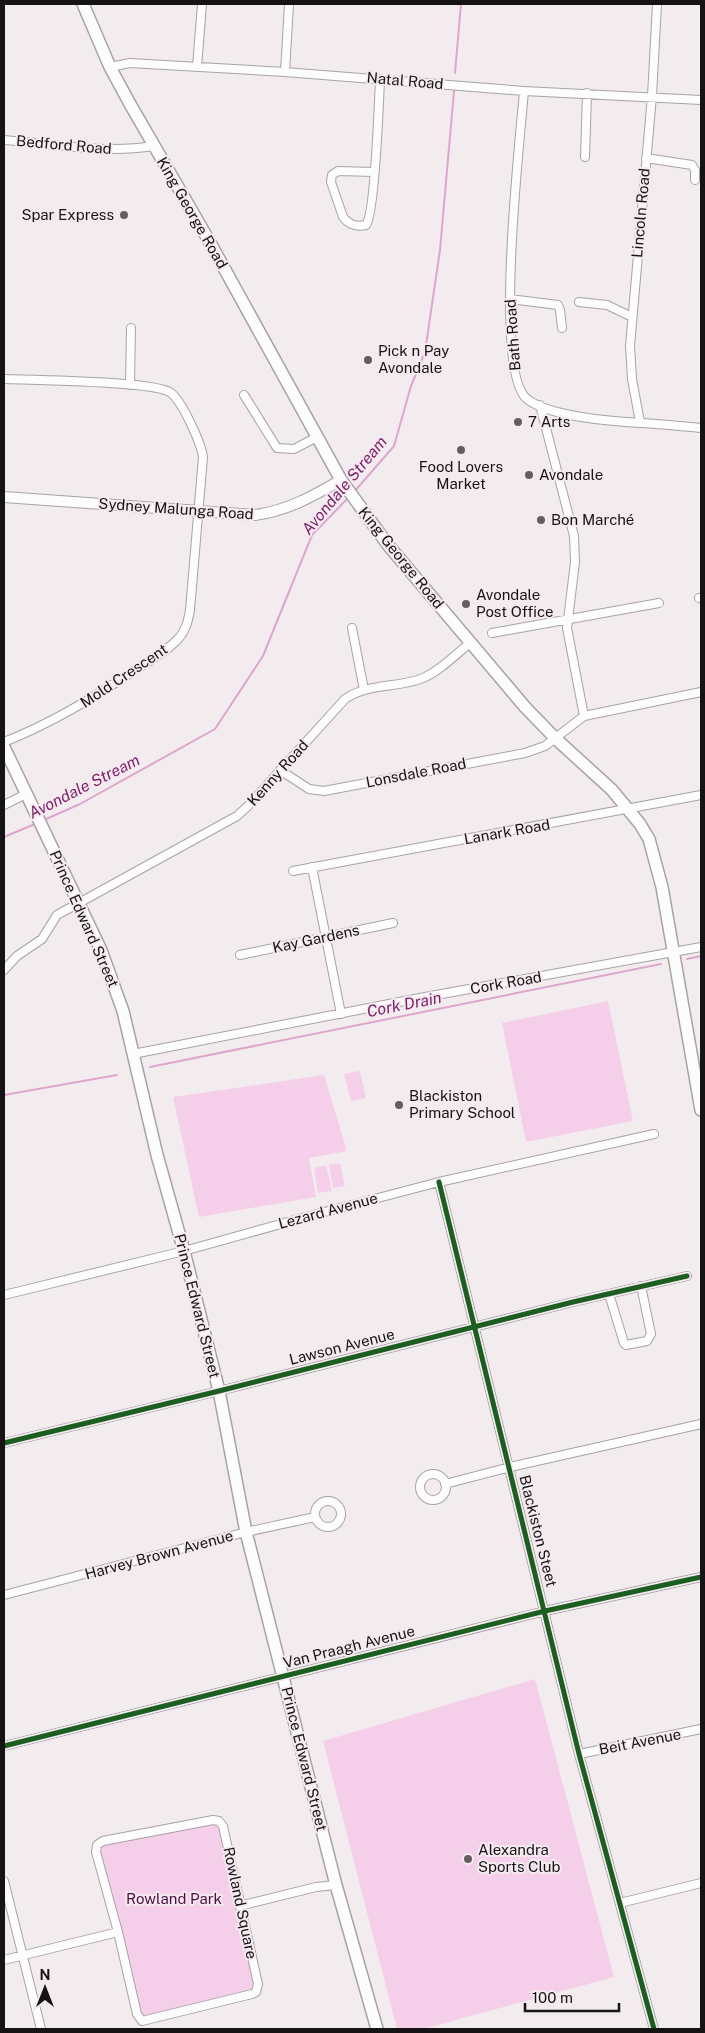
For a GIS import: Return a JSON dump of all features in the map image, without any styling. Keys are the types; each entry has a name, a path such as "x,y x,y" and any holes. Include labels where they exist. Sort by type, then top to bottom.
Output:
{"main road":[{"name":"King George Road","path":"83,4 110,67 341,480 388,545 525,708 612,790 628,808 649,839 658,868 701,1110"},
{"name":"Prince Edward Street","path":"4,746 79,903 110,973 123,1011 219,1391 246,1532 336,1886 377,2029"}],"street":[{"path":"197,67 202,4"},
{"path":"285,72 289,4"},
{"name":"Lincoln Road","path":"640,422 632,379 630,346 652,96 657,4"},
{"name":"Natal Road","path":"110,67 130,63 285,72 524,91 652,96 701,100"},
{"path":"374,172 338,171 332,175 331,182 346,222 353,225 366,224 369,220 374,172 380,79"},
{"name":"Bath Road","path":"524,91 510,299 510,331 515,375 526,398 563,414 619,422 640,422 701,428"},
{"path":"585,157 587,94"},
{"name":"Bedford Road","path":"4,140 97,150 135,149 154,146"},
{"path":"646,158 692,164 695,170 695,180"},
{"path":"510,299 558,305 562,328"},
{"path":"579,302 607,305 632,317"},
{"path":"130,385 131,328"},
{"name":"Mold Crescent","path":"4,379 130,385 165,389 178,400 202,448 203,457 200,511 190,610 185,630 179,638 162,652 82,704 57,718 4,742"},
{"path":"244,395 277,448 294,449 317,437"},
{"path":"540,405 562,485 575,545 567,628 584,716 701,692"},
{"name":"Sydney Malunga Road","path":"4,497 255,515 272,513 299,504 341,480"},
{"path":"492,633 659,603"},
{"path":"352,628 364,690"},
{"name":"Kenny Road","path":"4,970 17,956 42,939 57,915 237,816 345,699 364,690 423,678 470,643"},
{"name":"Lonsdale Road","path":"280,770 309,789 324,791 525,753 545,746 584,716"},
{"path":"4,805 26,794"},
{"name":"Lanark Road","path":"293,871 608,814 628,808 701,795"},
{"path":"312,867 341,1014"},
{"name":"Kay Gardens","path":"240,955 393,923"},
{"name":"Cork Road","path":"133,1054 701,947"},
{"name":"Lezard Avenue","path":"4,1295 184,1251 439,1182 654,1134"},
{"name":"Blackiston Steet","path":"439,1182 579,1754 654,2029"},
{"name":"Lawson Avenue","path":"4,1443 475,1326 687,1276"},
{"path":"609,1294 624,1343 632,1345 647,1341 651,1334 640,1286"},
{"path":"445,1484 510,1467 701,1424"},
{"name":"Harvey Brown Avenue","path":"4,1595 246,1532 316,1517"},
{"name":"Van Praagh Avenue","path":"4,1746 545,1611 701,1576"},
{"name":"Beit Avenue","path":"579,1754 701,1729"},
{"name":"Rowland Square","path":"213,1820 219,1821 223,1826 239,1906 258,1984 256,1992 142,2021 137,2014 118,1932 96,1852 97,1845 102,1841 213,1820"},
{"path":"4,1881 41,2029"},
{"path":"620,1902 701,1883"},
{"path":"239,1906 316,1887 336,1886"},
{"path":"4,1960 118,1932"}],"green space":[{"path":"608,1001 633,1121 526,1142 502,1023"},
{"path":"360,1071 366,1098 351,1101 344,1074"},
{"path":"324,1075 347,1151 309,1158 316,1197 199,1217 173,1097"},
{"path":"340,1163 345,1186 333,1188 329,1165"},
{"path":"326,1165 332,1191 318,1193 314,1168"},
{"name":"Alexandra Sports Club","path":"535,1679 614,1977 423,2029 397,2029 323,1741"},
{"name":"Rowland Park","path":"222,1819 258,1992 141,2022 96,1846"}],"waterway":[{"name":"Avondale Stream","path":"455,73 461,4"},
{"name":"Avondale Stream","path":"354,492 394,446 411,386 425,352 440,250 454,91"},
{"name":"Avondale Stream","path":"44,820 80,804 215,729 263,656 312,535 349,497"},
{"name":"Avondale Stream","path":"4,837 35,824"},
{"name":"Cork Drain","path":"687,959 701,956"},
{"name":"Cork Drain","path":"150,1067 661,964"},
{"name":"Cork Drain","path":"4,1095 117,1075"}],"cycle path":[{"path":"439,1182 579,1754 654,2029"},
{"path":"4,1443 573,1302 687,1276"},
{"path":"4,1746 545,1611 701,1577"}],"place":[{"name":"Spar Express","path":"124,215"},
{"name":"Pick n Pay Avondale","path":"368,360"},
{"name":"7 Arts","path":"518,422"},
{"name":"Food Lovers Market","path":"461,450"},
{"name":"Avondale","path":"529,475"},
{"name":"Bon Marché","path":"541,520"},
{"name":"Avondale Post Office","path":"466,604"},
{"name":"Blackiston Primary School","path":"399,1105"},
{"name":"Alexandra Sports Club","path":"468,1859"}]}
